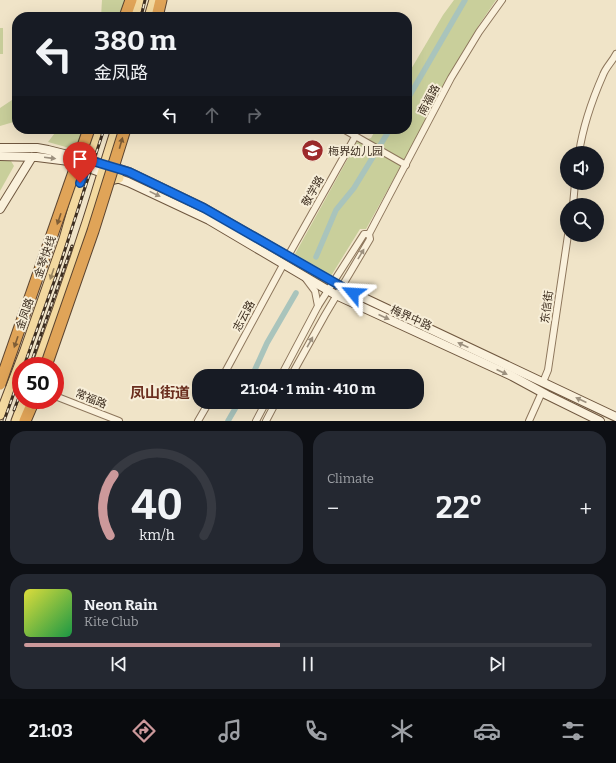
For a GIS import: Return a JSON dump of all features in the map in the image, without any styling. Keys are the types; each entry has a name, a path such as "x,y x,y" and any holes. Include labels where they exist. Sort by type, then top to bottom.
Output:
{"highway":[{"path":"126,12 130,0"},
{"path":"158,12 161,0"},
{"name":"金琴快线","path":"0,384 88,134"},
{"path":"49,357 93,230 123,134"},
{"path":"26,421 31,409"}],"main road":[{"path":"136,12 140,0"},
{"path":"150,12 154,0"},
{"name":"金凤路","path":"0,415 25,350 64,239 80,183 97,134"},
{"path":"40,357 60,303 114,134"},
{"path":"0,148 37,148 72,155 88,164"},
{"path":"0,156 32,157 88,164"},
{"path":"0,209 32,157"},
{"path":"68,161 80,174 80,183"},
{"name":"梅界中路","path":"88,164 129,172 204,208 341,287 616,416"},
{"name":"梅界中路","path":"103,168 119,178 209,220 306,279 336,295 512,376 600,421"},
{"path":"97,187 105,180 119,178"},
{"path":"16,421 21,409"}],"street":[{"name":"南福路","path":"369,234 452,78 479,32 502,0"},
{"path":"580,146 592,103 603,73 615,56"},
{"path":"350,134 406,165"},
{"name":"敬学路","path":"288,256 355,137"},
{"path":"285,369 327,290 364,234 369,234 370,239 336,295 295,369"},
{"name":"东信街","path":"543,382 548,370 567,242"},
{"path":"268,256 273,247"},
{"name":"志云路","path":"227,369 283,265"},
{"path":"306,279 315,291 318,306"},
{"path":"529,421 542,392"},
{"name":"常福路","path":"64,400 119,421"},
{"path":"198,421 205,409"},
{"path":"256,421 262,409"},
{"path":"266,421 272,409"}],"green space":[{"path":"102,0 126,0 122,12 101,12"},
{"path":"454,0 496,0 479,25 366,229 360,229 331,276 295,254 357,142 371,138 373,134 412,134 412,68 443,15"},
{"path":"0,28 3,28 3,54 0,54"},
{"path":"12,100 12,122 0,126 0,108"},
{"path":"54,134 85,134 80,151 48,142"},
{"path":"0,160 11,161 14,166 0,191"}],"waterway":[{"path":"412,91 465,0"},
{"path":"316,257 336,210 354,188 387,134"},
{"path":"255,369 267,343 296,293"},
{"path":"228,421 235,409"}],"railway":[{"path":"142,12 145,0"},
{"path":"27,357 59,268 102,134"},
{"path":"33,357 72,246"},
{"path":"4,421 12,398"}],"place":[{"name":"梅界幼儿园","path":"313,151"}],"district":[{"name":"凤山街道","path":"160,393"}],"route":[{"path":"80,183 89,160 129,172 204,208 353,293"}]}
